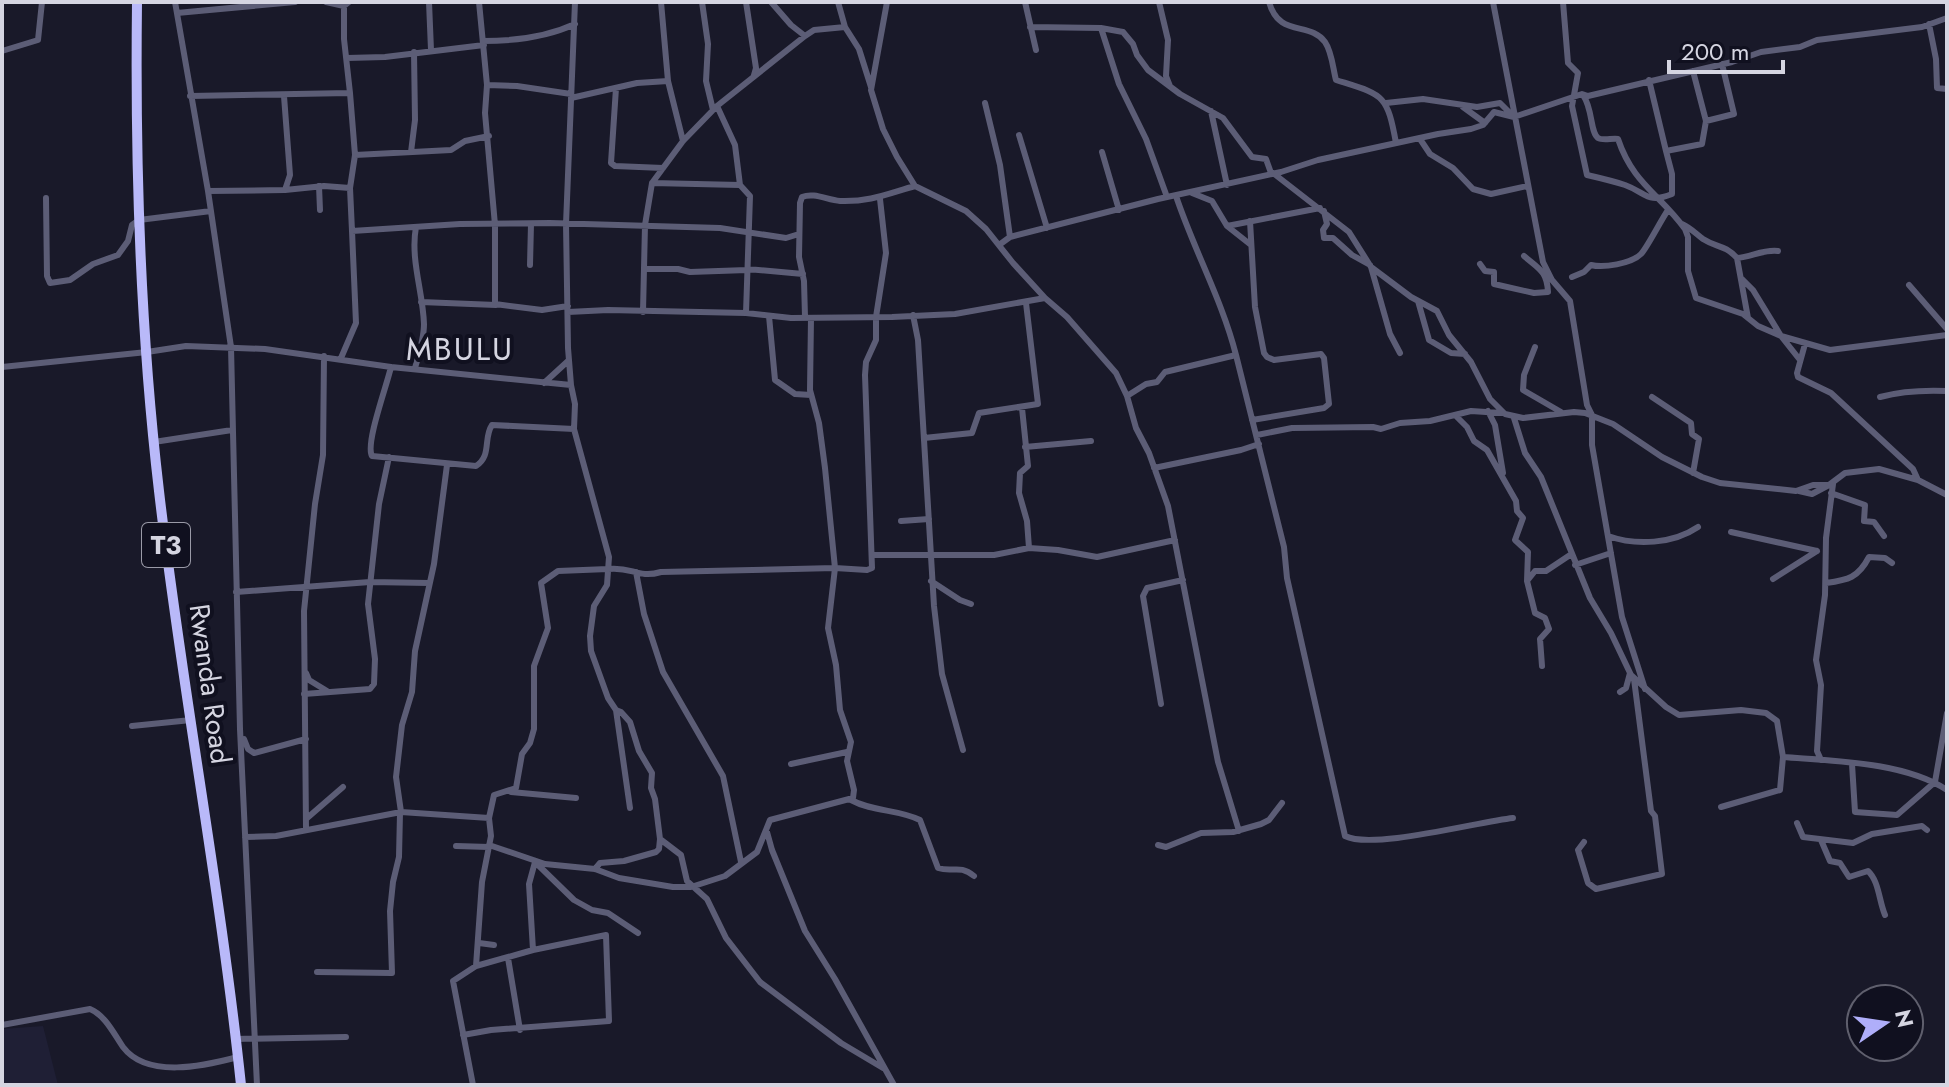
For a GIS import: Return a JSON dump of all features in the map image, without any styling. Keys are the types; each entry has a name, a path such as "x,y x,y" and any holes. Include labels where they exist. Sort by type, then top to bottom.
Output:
{"highway":[{"name":"Rwanda Road","path":"137,2 139,220 154,442 169,571 241,1085"}],"street":[{"path":"2,51 38,40 42,2"},
{"path":"175,2 231,347 240,736 257,1085"},
{"path":"177,13 295,2"},
{"path":"326,2 346,4 355,155 350,188 356,323 341,358"},
{"path":"429,2 431,50"},
{"path":"479,2 495,225 496,305"},
{"path":"575,2 566,224 568,361 575,404 574,429 608,548 607,585 594,606 590,636 593,661 616,710 630,808"},
{"path":"661,2 668,81 683,141"},
{"path":"702,2 708,44 706,81 715,108 735,145 740,185 750,196 746,313"},
{"path":"746,2 756,68 754,75"},
{"path":"771,2 805,36"},
{"path":"838,2 845,27 859,49 883,129 915,186 966,211 986,229 1045,298 1067,317 1116,373 1168,506 1218,762 1239,831"},
{"path":"871,90 887,2"},
{"path":"1025,2 1036,50"},
{"path":"1159,2 1168,40 1166,76 1170,86"},
{"path":"1269,2 1273,15 1282,23 1322,39 1328,49 1336,80 1364,89 1386,103 1423,99 1477,107 1500,103 1514,117"},
{"path":"1493,2 1543,262 1552,280 1570,301 1587,405 1592,415 1592,445 1622,617 1645,689"},
{"path":"1563,2 1568,63 1578,73 1578,95 1572,106 1587,175 1622,184 1657,200 1672,194 1674,188 1649,80"},
{"path":"999,245 1010,237 1167,197 1396,143 1471,129 1485,123 1494,112 1514,117 1578,95 1588,96 1761,52 1800,47 1824,39 1929,24 1947,18"},
{"path":"347,58 385,57 539,35 575,24"},
{"path":"1929,24 1936,59 1937,88 1947,89"},
{"path":"643,312 645,225 652,183 683,141 754,75 814,30 845,27"},
{"path":"1030,27 1101,28 1123,32 1148,70 1223,118 1252,157 1266,159 1272,173 1349,232 1370,266 1390,334 1400,353"},
{"path":"1101,28 1119,84 1146,139 1167,197"},
{"path":"411,152 415,120 414,52"},
{"path":"1706,121 1734,114 1722,64"},
{"path":"1666,151 1702,144 1706,121 1693,71"},
{"path":"487,85 517,86 571,96 668,81"},
{"path":"616,88 611,163 615,166 663,168"},
{"path":"190,96 350,93"},
{"path":"1578,95 1591,108 1596,136 1618,139 1625,161 1644,187 1679,222 1688,237 1688,271 1696,298 1781,336 1805,344 1839,349 1947,332"},
{"path":"284,96 290,175 285,190"},
{"path":"985,103 1000,165 1010,237"},
{"path":"1386,103 1396,143"},
{"path":"1460,105 1485,123"},
{"path":"1211,111 1227,185"},
{"path":"1019,135 1047,228"},
{"path":"355,155 451,150 465,141 489,136"},
{"path":"1420,139 1430,154 1453,168 1473,189 1491,194 1527,186"},
{"path":"1102,152 1119,210"},
{"path":"652,183 740,185"},
{"path":"208,191 285,190 319,186 350,188"},
{"path":"319,186 320,210"},
{"path":"851,800 854,790 847,752 851,742 840,710 836,665 828,628 835,568 819,423 811,395 808,317 799,264 800,200 805,195 837,201 880,199 915,186"},
{"path":"1192,193 1212,201 1227,226 1251,245"},
{"path":"1176,196 1192,243 1224,315 1236,355 1284,547 1287,578 1345,836 1357,840 1391,838 1513,818"},
{"path":"46,198 47,276 50,283 70,280 93,264 118,255 128,241 132,225 139,220 211,211"},
{"path":"511,792 517,786 522,754 530,743 534,729 533,674 536,657 548,628 541,583 558,571 628,568 648,576 661,572 867,570 873,566 865,375 866,362 876,340 876,317 886,253 880,199"},
{"path":"1227,226 1322,209"},
{"path":"1322,209 1327,224 1323,230 1324,238 1333,238 1352,255 1437,311 1449,335 1466,354 1490,399 1505,414"},
{"path":"1572,277 1591,265 1616,264 1640,256 1668,210"},
{"path":"1250,221 1255,307 1264,353 1274,360 1321,354 1329,404 1324,408 1252,420"},
{"path":"1679,222 1702,238 1726,247 1737,258 1748,319"},
{"path":"352,231 460,224 566,224 720,228 786,238 799,234"},
{"path":"530,265 531,224"},
{"path":"415,368 424,333 414,237 416,227"},
{"path":"1737,258 1778,251"},
{"path":"1480,264 1485,271 1494,272 1494,284 1534,293 1548,292 1544,273 1524,256"},
{"path":"645,269 690,272 747,269 803,274"},
{"path":"1741,278 1753,290 1800,360"},
{"path":"1909,285 1947,332"},
{"path":"421,302 542,310 876,317 955,314 1045,298"},
{"path":"1418,301 1429,340 1451,353 1466,354"},
{"path":"924,438 972,433 979,413 1038,404 1026,303"},
{"path":"913,315 918,340 931,581 942,674 963,750"},
{"path":"769,316 775,380 795,394 811,395"},
{"path":"1805,344 1797,373 1799,378 1831,393 1913,469 1918,480"},
{"path":"2,367 186,346 231,347 571,385"},
{"path":"1535,347 1524,375 1523,390 1563,413"},
{"path":"1127,396 1146,384 1157,382 1165,372 1236,355"},
{"path":"306,828 304,666 307,585 323,455 324,356"},
{"path":"544,383 568,361"},
{"path":"391,367 369,450 372,456 476,466 483,462 488,430 492,425 574,429"},
{"path":"1880,397 1904,390 1916,393 1947,391"},
{"path":"1652,397 1691,423 1692,434 1699,439 1693,473"},
{"path":"1022,408 1028,466 1020,473 1019,493 1027,521 1029,548"},
{"path":"1257,435 1292,428 1381,429 1471,411 1488,411 1514,418 1574,412 1592,415 1613,424 1662,457 1720,483 1799,491 1813,485 1831,487 1865,505 1864,521 1874,522 1884,536"},
{"path":"1488,411 1495,425 1504,480"},
{"path":"1455,415 1467,427 1474,441 1487,450 1523,518 1515,540 1528,552 1527,581 1535,613 1545,618 1549,629 1540,639 1542,666"},
{"path":"1514,418 1525,453 1541,477 1570,555 1632,676 1679,715 1726,710 1766,713 1777,721 1783,757 1780,790 1721,807"},
{"path":"154,442 232,430"},
{"path":"1025,447 1091,441"},
{"path":"1154,468 1259,444"},
{"path":"304,694 372,688 375,659 368,615 370,582 379,504 389,457"},
{"path":"317,972 392,973 390,911 399,857 400,812 396,777 402,725 412,692 415,651 447,465"},
{"path":"1821,760 1817,751 1821,685 1816,660 1826,583 1831,487 1845,473 1879,469 1918,480 1947,495"},
{"path":"901,521 929,519"},
{"path":"1608,536 1641,544 1690,533 1698,527"},
{"path":"1731,532 1817,551"},
{"path":"873,555 994,555 1029,548 1097,557 1175,540"},
{"path":"1773,579 1827,545"},
{"path":"1575,565 1611,553"},
{"path":"1527,581 1535,571 1546,571 1570,555"},
{"path":"1826,583 1845,580 1862,571 1869,557 1885,558 1892,563"},
{"path":"636,572 644,614 663,672 723,776 741,862"},
{"path":"1161,704 1143,596 1147,588 1183,580"},
{"path":"931,581 971,604"},
{"path":"236,592 370,582 429,583"},
{"path":"304,666 309,680 330,692"},
{"path":"1620,692 1632,676"},
{"path":"1584,842 1578,850 1588,883 1596,889 1662,874 1632,676"},
{"path":"595,869 600,863 624,861 659,849 652,773 639,751 626,715 616,710"},
{"path":"1852,764 1855,812 1897,815 1935,782 1947,713"},
{"path":"132,726 191,720"},
{"path":"240,736 244,737 248,749 254,753 306,739"},
{"path":"791,764 847,752"},
{"path":"1783,757 1905,771 1947,790"},
{"path":"306,819 343,787"},
{"path":"476,966 482,882 494,795 504,791 576,798"},
{"path":"456,846 489,846 535,862 595,869 619,878 673,887 691,887 725,876 757,852 772,819 851,800 866,807 905,813 920,820 938,868 957,867 974,876"},
{"path":"1158,845 1166,847 1204,832 1239,831 1266,822 1282,803"},
{"path":"245,837 276,836 306,828 372,820 400,812 489,818"},
{"path":"1797,823 1803,837 1853,843 1872,834 1922,826 1927,830"},
{"path":"766,829 798,917 894,1085"},
{"path":"660,839 681,855 687,881 707,899 726,938 760,982 841,1043 883,1068"},
{"path":"1821,840 1830,861 1840,863 1849,877 1868,871 1874,877 1885,915"},
{"path":"535,862 574,900 592,910 608,913 638,933"},
{"path":"533,950 529,884 535,862"},
{"path":"463,1035 609,1021 606,935 476,966 453,981 463,1035 473,1085"},
{"path":"479,943 494,945"},
{"path":"508,958 520,1030"},
{"path":"2,1025 90,1009 98,1013 128,1053 139,1061 194,1066 238,1057"},
{"path":"235,1039 346,1037"}],"shaded area":[{"path":"43,1026 58,1085 2,1085 2,1029"}],"district":[{"name":"MBULU","path":"460,349"}]}
